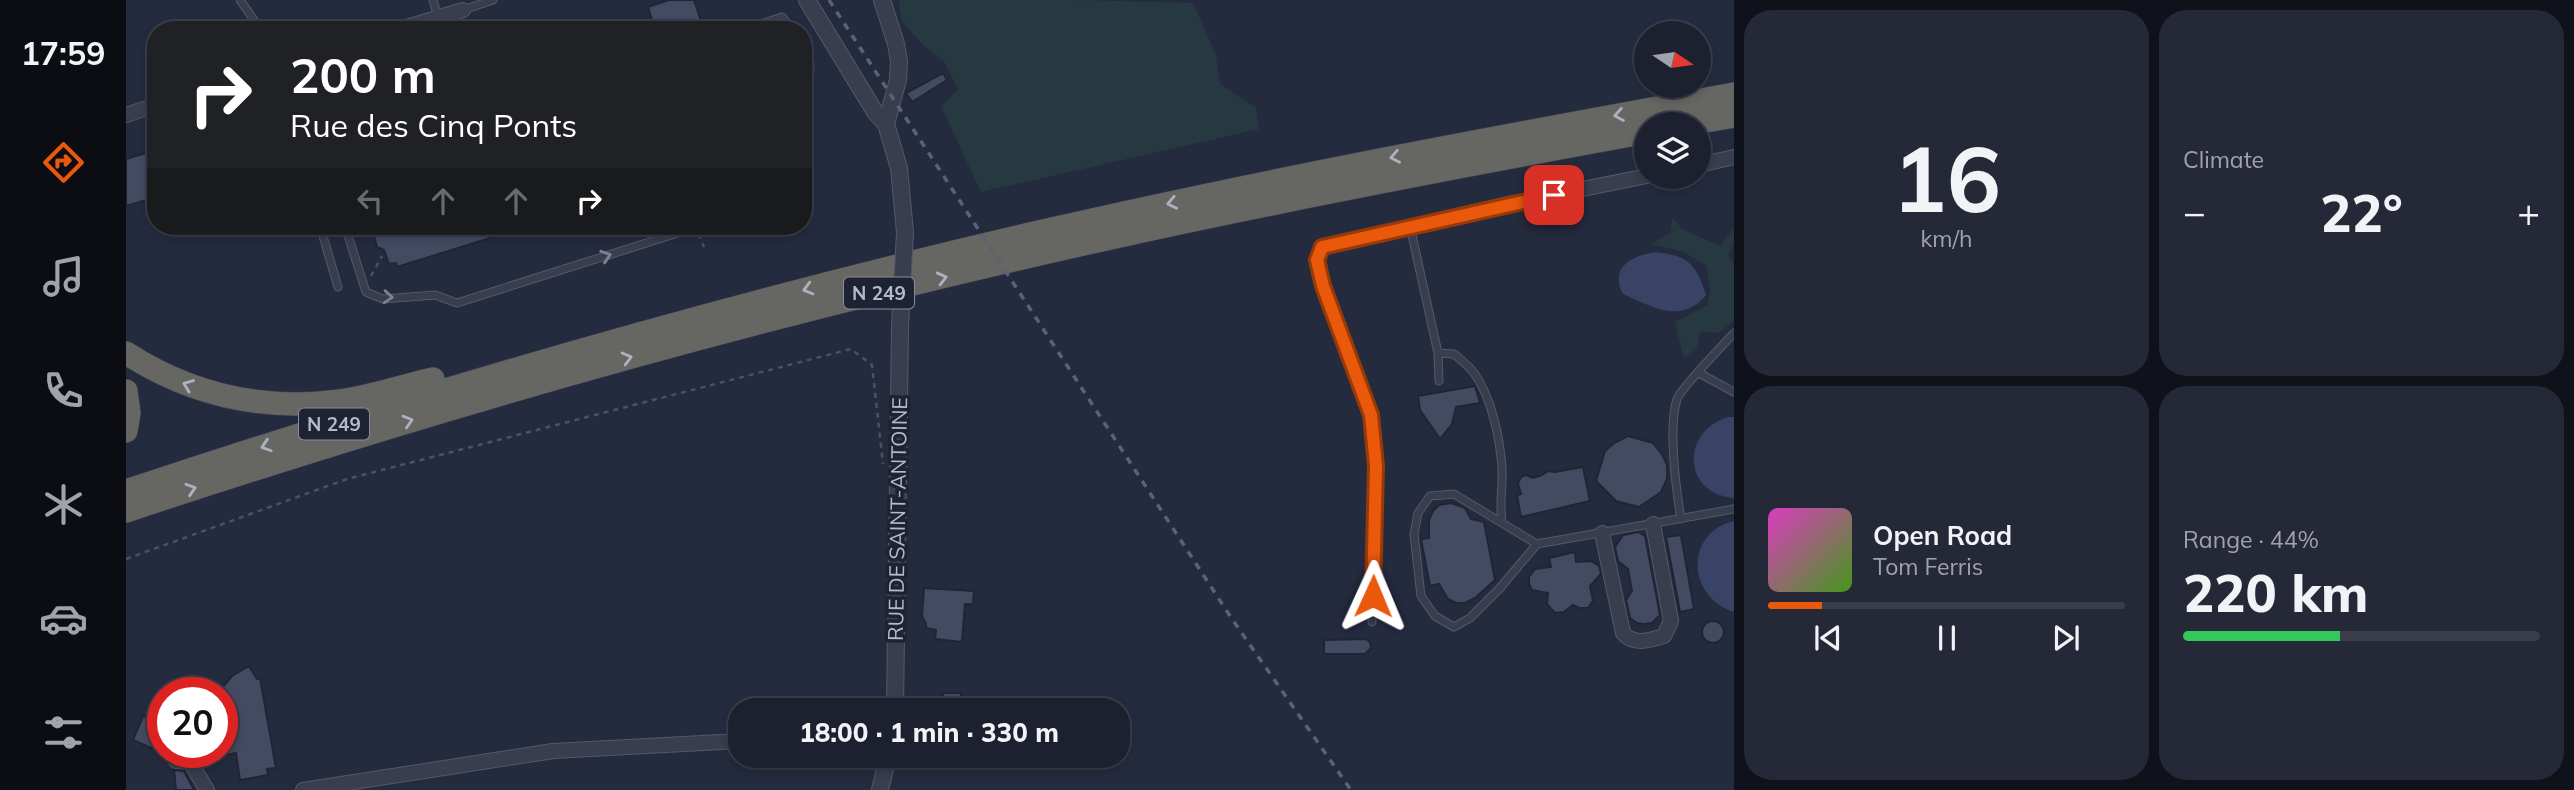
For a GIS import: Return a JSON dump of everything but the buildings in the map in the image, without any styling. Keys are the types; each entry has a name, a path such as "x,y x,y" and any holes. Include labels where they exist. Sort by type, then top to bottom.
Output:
{"highway":[{"name":"N 249","path":"126,491 542,360 1040,232 1365,162 1734,94"},
{"path":"1711,120 1734,116"},
{"name":"N 249","path":"126,510 446,410 627,358 811,310 1025,258 1275,202 1634,134"},
{"name":"N 249","path":"126,352 173,379 207,392 266,404 303,405 343,401 520,357 542,360"},
{"path":"126,391 129,413 126,431"}],"street":[{"path":"807,0 875,112 886,124"},
{"path":"882,0 899,61 898,80 886,124"},
{"path":"425,21 463,9"},
{"path":"126,115 147,108"},
{"name":"RUE DE SAINT-ANTOINE","path":"886,124 899,168 905,232 900,327 895,698"},
{"path":"1711,162 1734,157"},
{"path":"1322,247 1634,179"},
{"path":"1602,533 1623,633 1628,639 1649,640 1664,636 1671,621 1653,524"},
{"path":"303,790 554,751 728,742"},
{"path":"194,768 207,790"},
{"path":"880,790 885,768"}],"lane":[{"path":"240,0 255,21"},
{"path":"433,0 438,17"},
{"path":"463,9 494,0"},
{"path":"770,21 782,17 785,21"},
{"path":"1410,226 1438,353 1439,381"},
{"path":"323,235 338,287"},
{"path":"348,235 366,292 383,299 435,295 457,303 672,235"},
{"path":"1322,247 1317,260 1318,270 1367,399 1374,436 1372,622"},
{"path":"1681,519 1673,425 1678,397 1734,333"},
{"path":"1438,353 1454,354 1474,373 1489,404 1497,431 1502,471 1499,504 1502,523"},
{"path":"1699,373 1734,391"},
{"path":"1537,544 1519,568 1470,618 1454,627 1436,616 1421,596 1414,534 1418,513 1430,496 1454,494 1537,544 1734,509"}],"path":[{"path":"126,559 348,479 851,349 872,365 884,468 898,476"}],"shaded area":[{"path":"899,0 1193,3 1216,55 1220,84 1256,108 1259,129 981,192 941,106 958,90 944,61 921,43 902,21"},
{"path":"1672,217 1682,229 1720,246 1734,228 1734,243 1728,256 1734,264 1734,321 1718,333 1700,332 1697,347 1684,359 1675,322 1708,305 1710,291 1707,266 1684,252 1650,244 1671,233"}],"water":[{"path":"1655,252 1676,256 1690,263 1699,276 1706,295 1687,309 1666,311 1623,294 1619,277 1625,264 1638,256"},
{"path":"1734,417 1734,498 1717,494 1705,486 1697,475 1694,462 1695,448 1702,435 1712,425"},
{"path":"1734,521 1734,612 1718,604 1707,593 1700,580 1698,565 1706,538 1718,528"}],"railway":[{"path":"829,0 1232,619 1351,790"}],"route":[{"path":"1373,596 1376,466 1371,415 1318,270 1317,260 1322,247 1554,195"}]}
